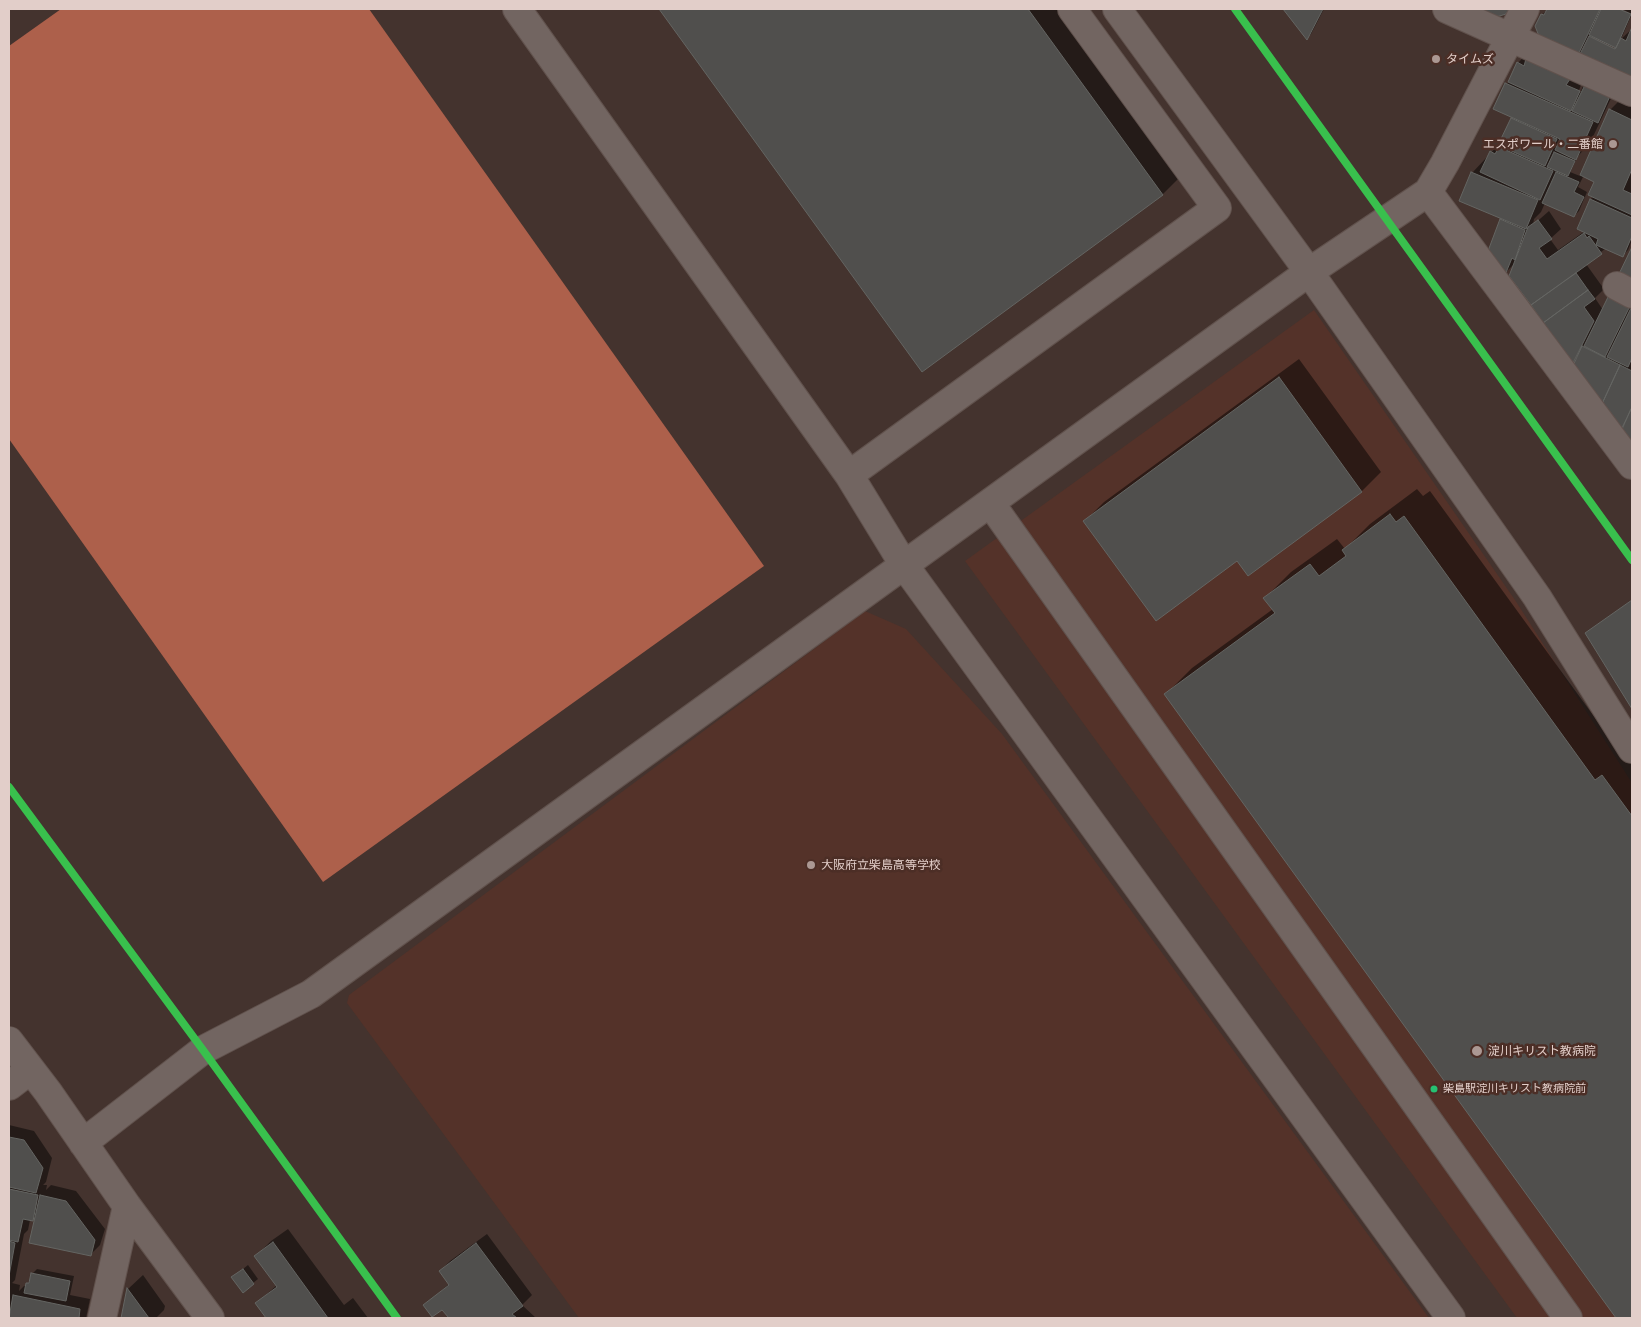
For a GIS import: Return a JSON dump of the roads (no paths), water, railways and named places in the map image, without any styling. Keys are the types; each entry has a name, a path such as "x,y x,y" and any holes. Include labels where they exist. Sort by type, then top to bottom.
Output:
{"street":[{"path":"517,9 849,475 904,566 1452,1318"},
{"path":"849,475 1217,208 1072,9"},
{"path":"1117,9 1309,272 1536,596 1632,749"},
{"path":"1447,9 1632,92"},
{"path":"83,1143 203,1050 311,994 991,504 1309,272 1428,192 1445,164 1525,9"},
{"path":"1428,192 1632,465"},
{"path":"991,504 1568,1318"},
{"path":"9,1041 48,1092 127,1206 210,1318"},
{"path":"9,1086 30,1070"},
{"path":"102,1318 127,1206"}],"place":[{"name":"タイムズ","path":"1436,59"},
{"name":"エスポワール・二番館","path":"1613,144"},
{"name":"大阪府立柴島高等学校","path":"811,865"},
{"name":"淀川キリスト教病院","path":"1477,1051"},
{"name":"柴島駅淀川キリスト教病院前","path":"1434,1089"}]}
